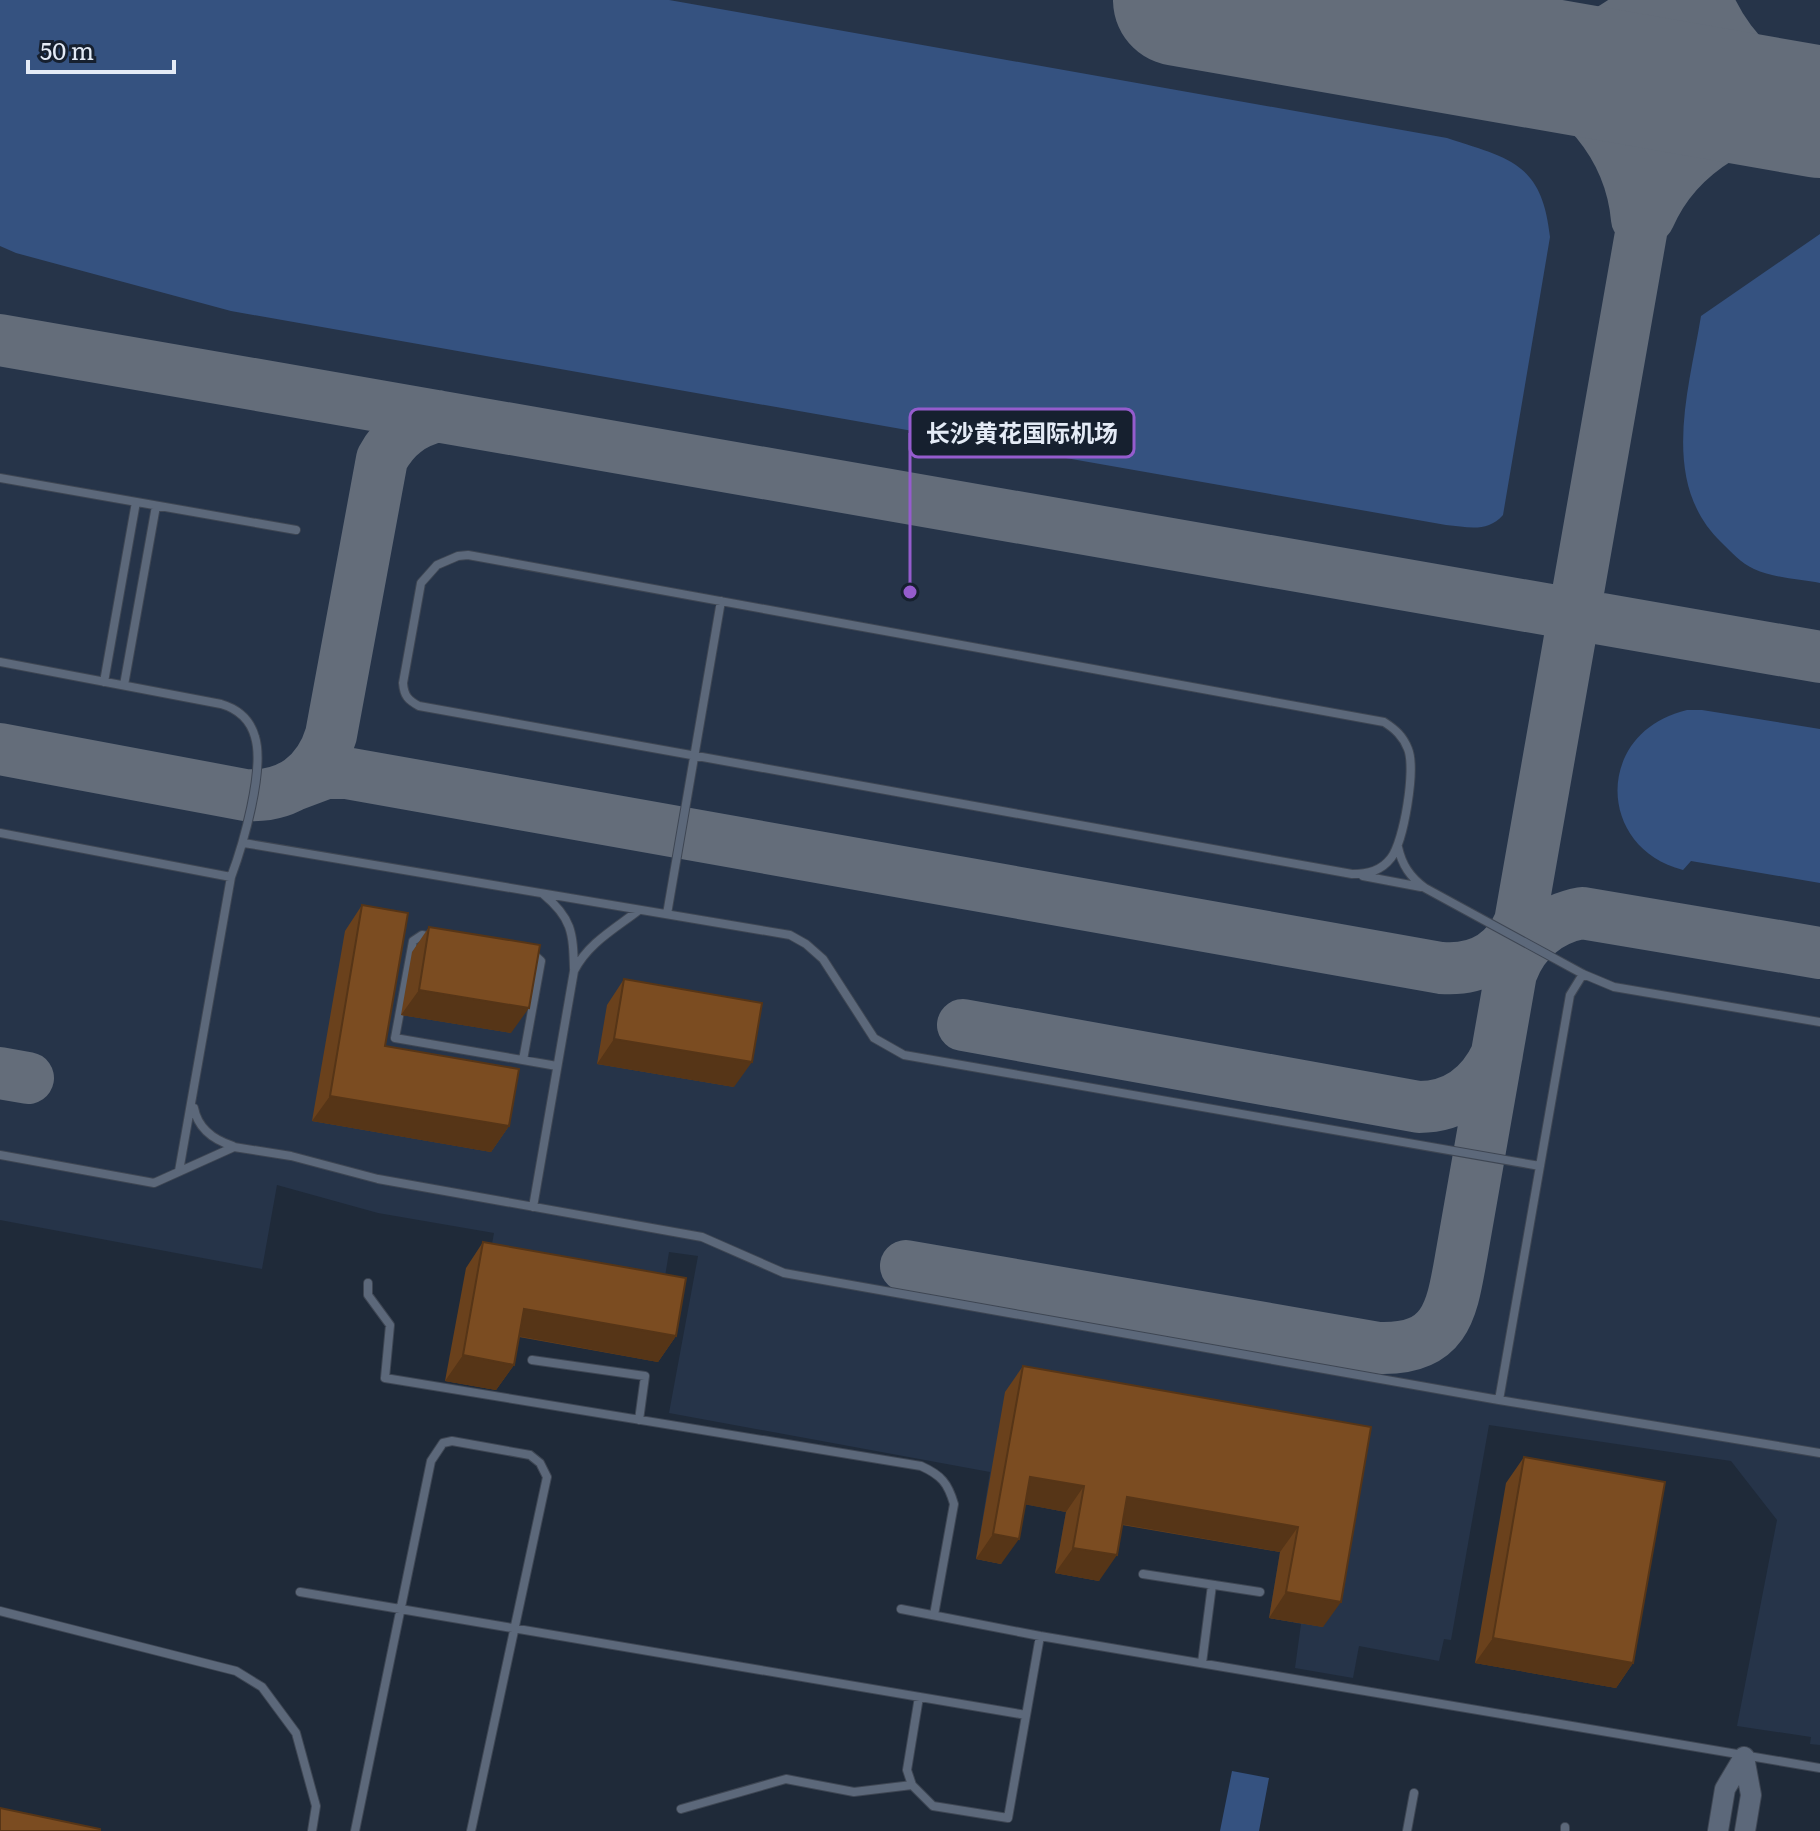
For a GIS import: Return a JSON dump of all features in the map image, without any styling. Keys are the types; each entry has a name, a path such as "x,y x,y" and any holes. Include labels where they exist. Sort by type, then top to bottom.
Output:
{"main road":[{"path":"1718,1831 1725,1789 1744,1757"},
{"path":"1744,1757 1751,1795 1745,1831"}],"lane":[{"path":"0,478 296,530"},
{"path":"104,682 136,502"},
{"path":"124,685 156,506"},
{"path":"1352,874 1367,874 1379,869 1390,860 1398,847 1411,759 1402,737 1384,722 468,555 437,565 421,583 403,683 409,701 419,706 1425,888"},
{"path":"667,914 721,601"},
{"path":"0,662 221,704 234,708 243,716 256,738 258,751 244,843 231,877 179,1171"},
{"path":"0,833 231,877"},
{"path":"244,843 790,935 806,944 834,973 874,1038 904,1055 1540,1166"},
{"path":"1398,847 1407,871 1425,888 1583,974 1632,992 1820,1022"},
{"path":"533,1207 574,971 570,922 543,893"},
{"path":"574,971 592,946 639,910"},
{"path":"436,938 422,935 413,941 395,1038 557,1066"},
{"path":"521,951 535,953 541,961 523,1060"},
{"path":"1499,1400 1570,995 1583,974"},
{"path":"192,1099 195,1115 204,1129 217,1141 234,1147 291,1156 378,1179 702,1237 784,1273 1499,1400 1820,1453"},
{"path":"0,1155 154,1183 234,1147"},
{"path":"368,1283 368,1295 390,1325 385,1378 921,1466 938,1474 949,1488 954,1504 934,1615"},
{"path":"532,1360 645,1376 639,1420"},
{"path":"355,1831 431,1461 443,1443 452,1441 530,1455 540,1463 547,1477 471,1831"},
{"path":"1143,1574 1260,1592"},
{"path":"1202,1663 1212,1585"},
{"path":"300,1592 1026,1715"},
{"path":"901,1609 1040,1636 1820,1768"},
{"path":"0,1611 236,1671 262,1687 296,1733 316,1806 312,1831"},
{"path":"919,1697 907,1770 912,1785 933,1806 1008,1818 1040,1636"},
{"path":"681,1809 786,1779 854,1792 912,1785"},
{"path":"1407,1831 1414,1793"}],"shaded area":[{"path":"0,0 1820,0 1820,1745 1810,1744 1811,1737 1737,1726 1777,1520 1731,1461 1489,1425 1451,1640 1444,1639 1439,1661 1359,1646 1353,1678 1295,1668 1301,1624 1269,1618 1280,1552 1110,1522 1099,1581 1055,1573 1066,1512 1012,1502 1001,1564 976,1559 990,1472 669,1413 698,1256 669,1252 662,1295 488,1265 494,1233 378,1213 277,1185 262,1269 0,1220"},
{"path":"0,0 669,0 1447,138 1489,152 1520,168 1531,179 1540,193 1550,237 1503,515 1484,527 1446,525 231,311 16,253 0,246"},
{"path":"1820,234 1820,583 1761,572 1740,560 1721,542 1702,518 1690,492 1684,464 1683,434 1701,316"},
{"path":"1687,710 1820,729 1820,883 1691,861 1683,870 1654,858 1634,839 1622,816 1618,790 1622,764 1635,741 1657,722"},
{"path":"1232,1771 1269,1778 1259,1831 1220,1831"}],"building":[{"path":"362,905 408,913 385,1046 519,1069 509,1126 330,1096"},
{"path":"429,927 540,945 529,1008 419,990"},
{"path":"624,979 762,1003 752,1062 614,1039"},
{"path":"483,1242 686,1278 676,1336 524,1309 514,1365 463,1355"},
{"path":"1023,1366 1371,1427 1341,1602 1286,1592 1298,1527 1127,1497 1117,1555 1073,1548 1084,1486 1030,1477 1019,1539 993,1534"},
{"path":"1524,1457 1665,1482 1633,1663 1493,1638"},
{"path":"0,1808 100,1829 100,1831 0,1831"}],"taxiway":[{"path":"1510,58 1550,53 1586,42 1619,24 1650,0"},
{"path":"906,1266 1379,1348 1420,1342 1443,1321 1455,1290 1682,0"},
{"path":"1707,0 1726,36 1753,66 1784,91 1820,111"},
{"path":"1510,58 1558,85 1596,121 1624,166 1637,219"},
{"path":"1649,217 1678,172 1719,138 1768,117 1794,112 1820,112"},
{"path":"0,340 1820,657"},
{"path":"0,749 245,795 275,793 300,781 319,762 331,735 382,459 405,431 438,416"},
{"path":"294,785 326,773 346,773 1441,968 1467,967 1489,958 1507,944 1520,922"},
{"path":"1512,971 1524,949 1540,932 1559,920 1582,913 1820,953"},
{"path":"963,1025 1419,1107 1445,1103 1467,1092 1484,1076 1497,1054"},
{"path":"0,1073 28,1078"}],"runway":[{"path":"1179,0 1820,112"}],"place":[{"name":"长沙黄花国际机场","path":"910,592"}]}
